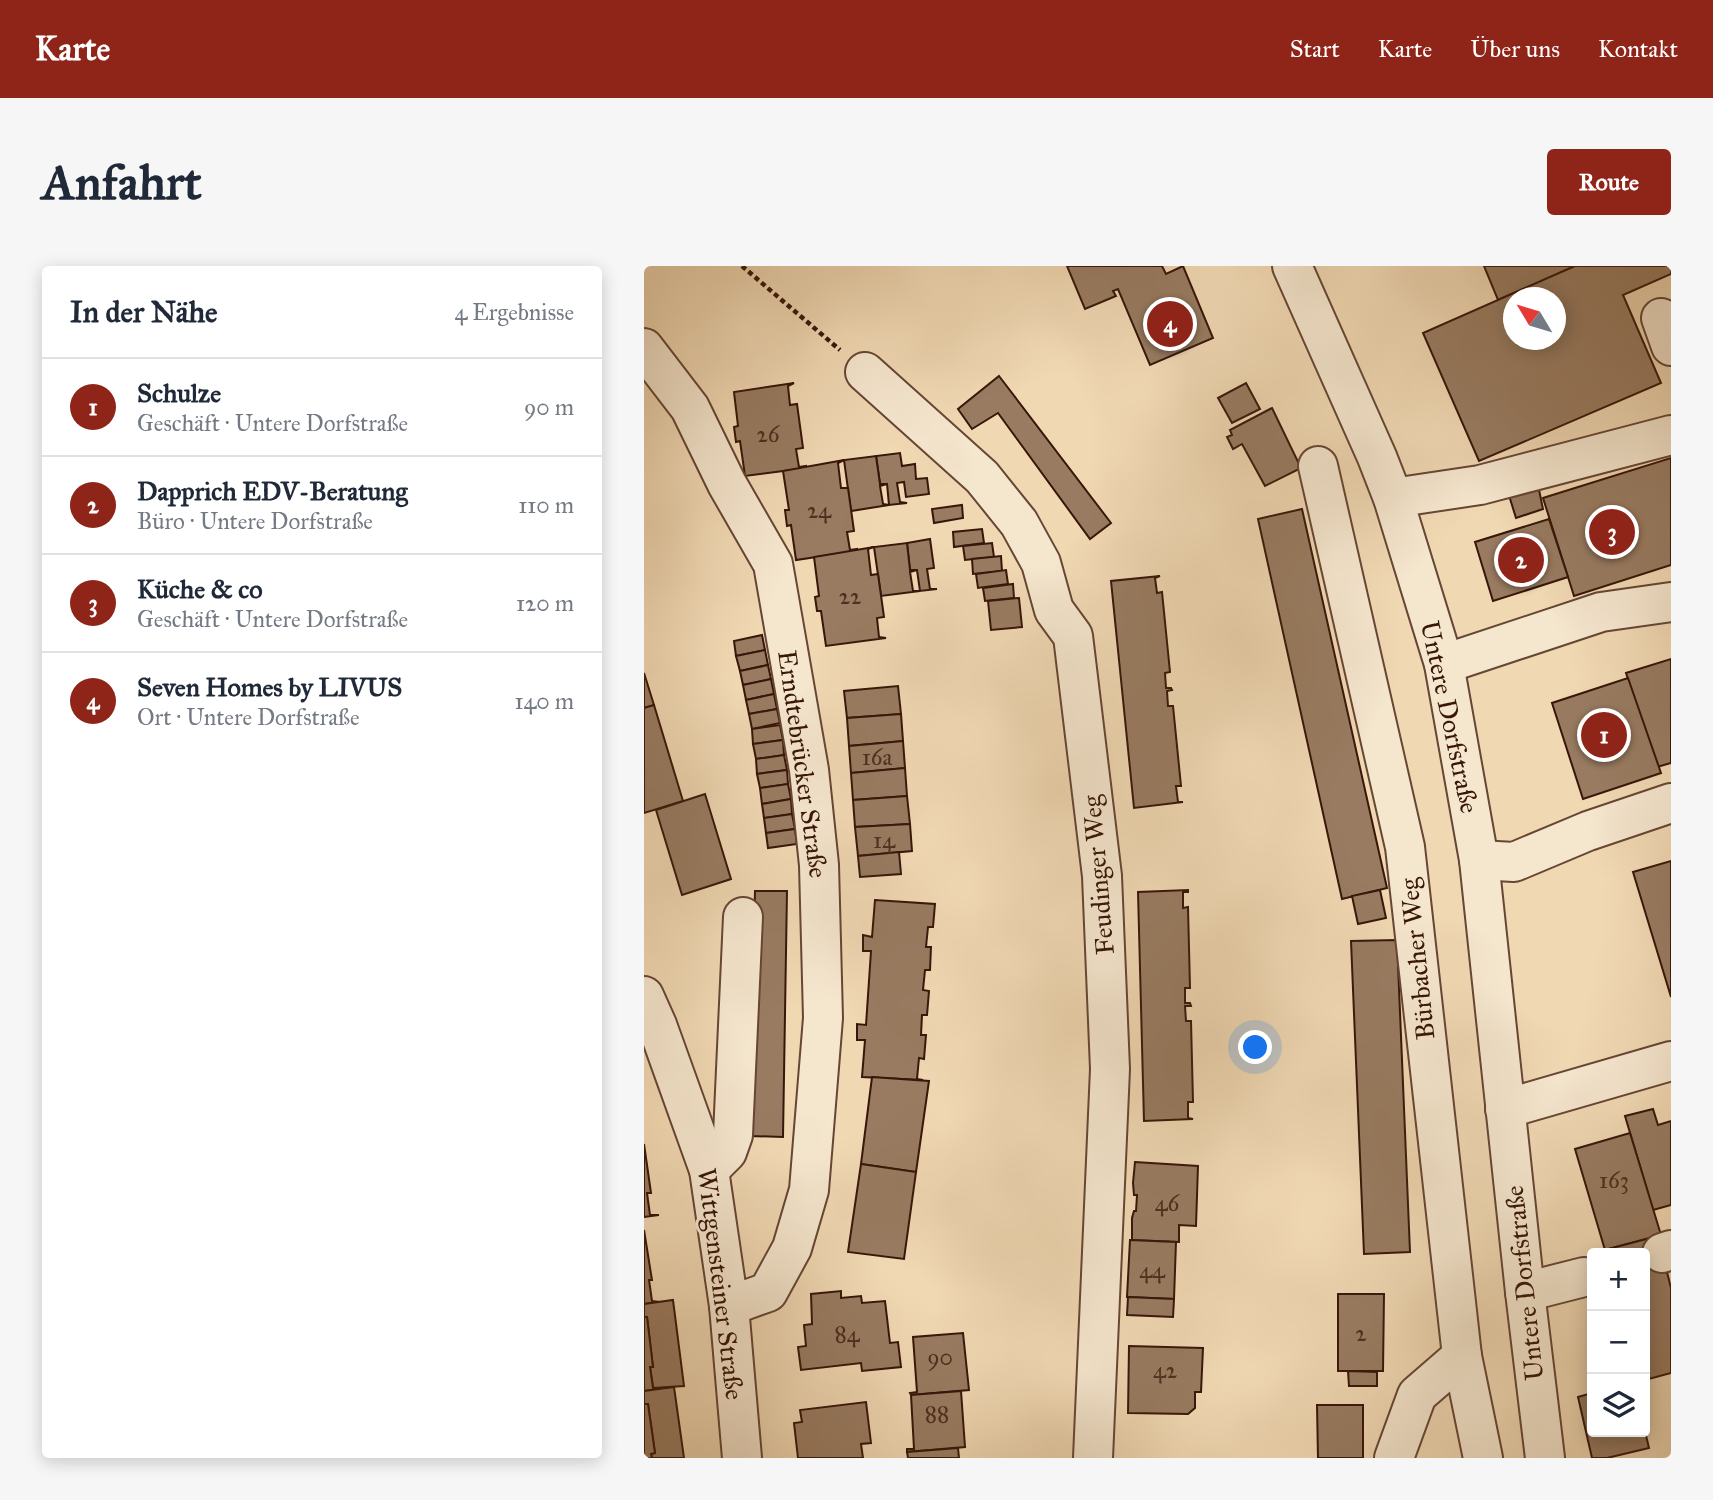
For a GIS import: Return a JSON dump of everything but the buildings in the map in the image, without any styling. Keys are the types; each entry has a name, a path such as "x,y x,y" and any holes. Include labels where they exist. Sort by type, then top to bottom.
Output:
{"street":[{"name":"Untere Dorfstraße","path":"1292,266 1393,498 1444,664 1479,860 1545,1458"},
{"name":"Erndtebrücker Straße","path":"644,348 690,408 727,484 773,564 809,770 819,865 823,1018 809,1190 792,1248 768,1292 729,1306"},
{"name":"Feudinger Weg","path":"865,372 982,477 1019,523 1041,563 1054,610 1073,636 1102,876 1110,1069 1093,1458"},
{"path":"1393,498 1480,485 1671,435"},
{"name":"Bürbacher Weg","path":"1318,466 1405,847 1462,1356 1483,1458"},
{"path":"1444,664 1601,612 1671,602"},
{"path":"1479,860 1514,862 1588,831 1671,803"},
{"path":"709,1170 727,1152 733,1135 743,918"},
{"name":"Wittgensteiner Straße","path":"644,996 709,1170 729,1306 742,1458"},
{"path":"1505,1109 1671,1061"},
{"path":"1525,1292 1584,1277"},
{"path":"1394,1458 1417,1395 1462,1356"}],"path":[{"path":"742,266 865,372"}],"place":[{"name":"Seven Homes by LIVUS","path":"1170,324"},
{"name":"Küche & co","path":"1612,532"},
{"name":"Dapprich EDV-Beratung","path":"1521,560"},
{"name":"Schulze","path":"1604,735"}]}
